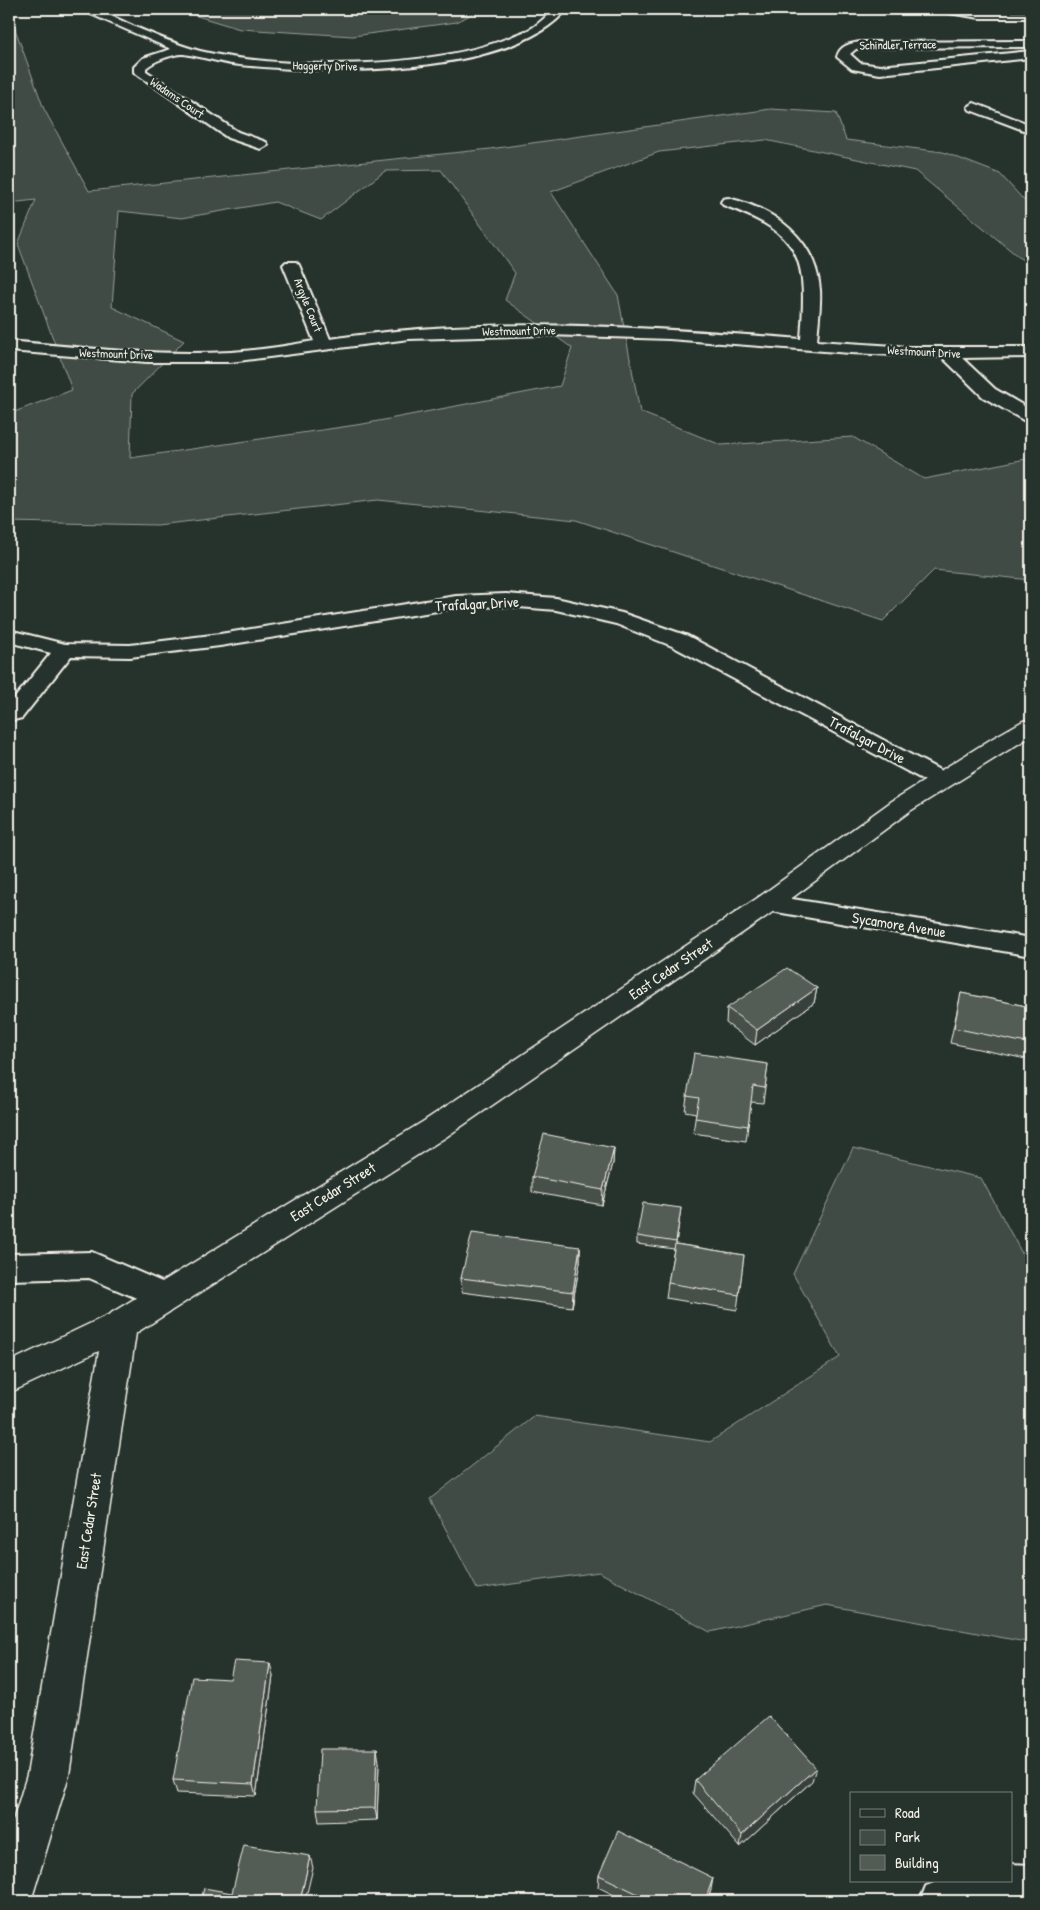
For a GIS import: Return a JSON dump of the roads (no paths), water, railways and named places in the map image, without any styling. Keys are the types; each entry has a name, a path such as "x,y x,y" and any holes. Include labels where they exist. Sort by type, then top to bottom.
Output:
{"main road":[{"name":"East Cedar Street","path":"9,1901 48,1775 120,1324 435,1129 768,903 901,806 1031,726"},
{"path":"9,1378 120,1324"}],"street":[{"name":"Haggerty Drive","path":"85,9 183,49 222,59 285,65 356,67 417,62 480,50 508,42 544,27 561,9"},
{"path":"953,11 980,15 1031,15"},
{"name":"Schindler Terrace","path":"1031,44 862,45 848,48 844,53 844,58 856,66 880,70 1031,54"},
{"name":"Wadams Court","path":"183,49 147,61 140,67 140,72 232,135 261,145"},
{"path":"974,107 1031,129"},
{"path":"728,202 758,212 781,226 804,255 810,274 812,290 809,345"},
{"name":"Argyle Court","path":"291,265 324,345"},
{"name":"Westmount Drive","path":"9,346 101,355 229,357 365,339 442,333 550,330 625,332 948,354 1031,352"},
{"path":"948,354 989,393 1031,417"},
{"name":"Trafalgar Drive","path":"9,636 65,650 130,651 199,643 456,602 506,600 556,604 622,619 680,641 941,780"},
{"path":"14,713 65,650"},
{"name":"Sycamore Avenue","path":"768,903 1031,947"},
{"path":"9,1267 92,1266 165,1296"},
{"path":"941,1901 995,1884 1031,1885"}]}
